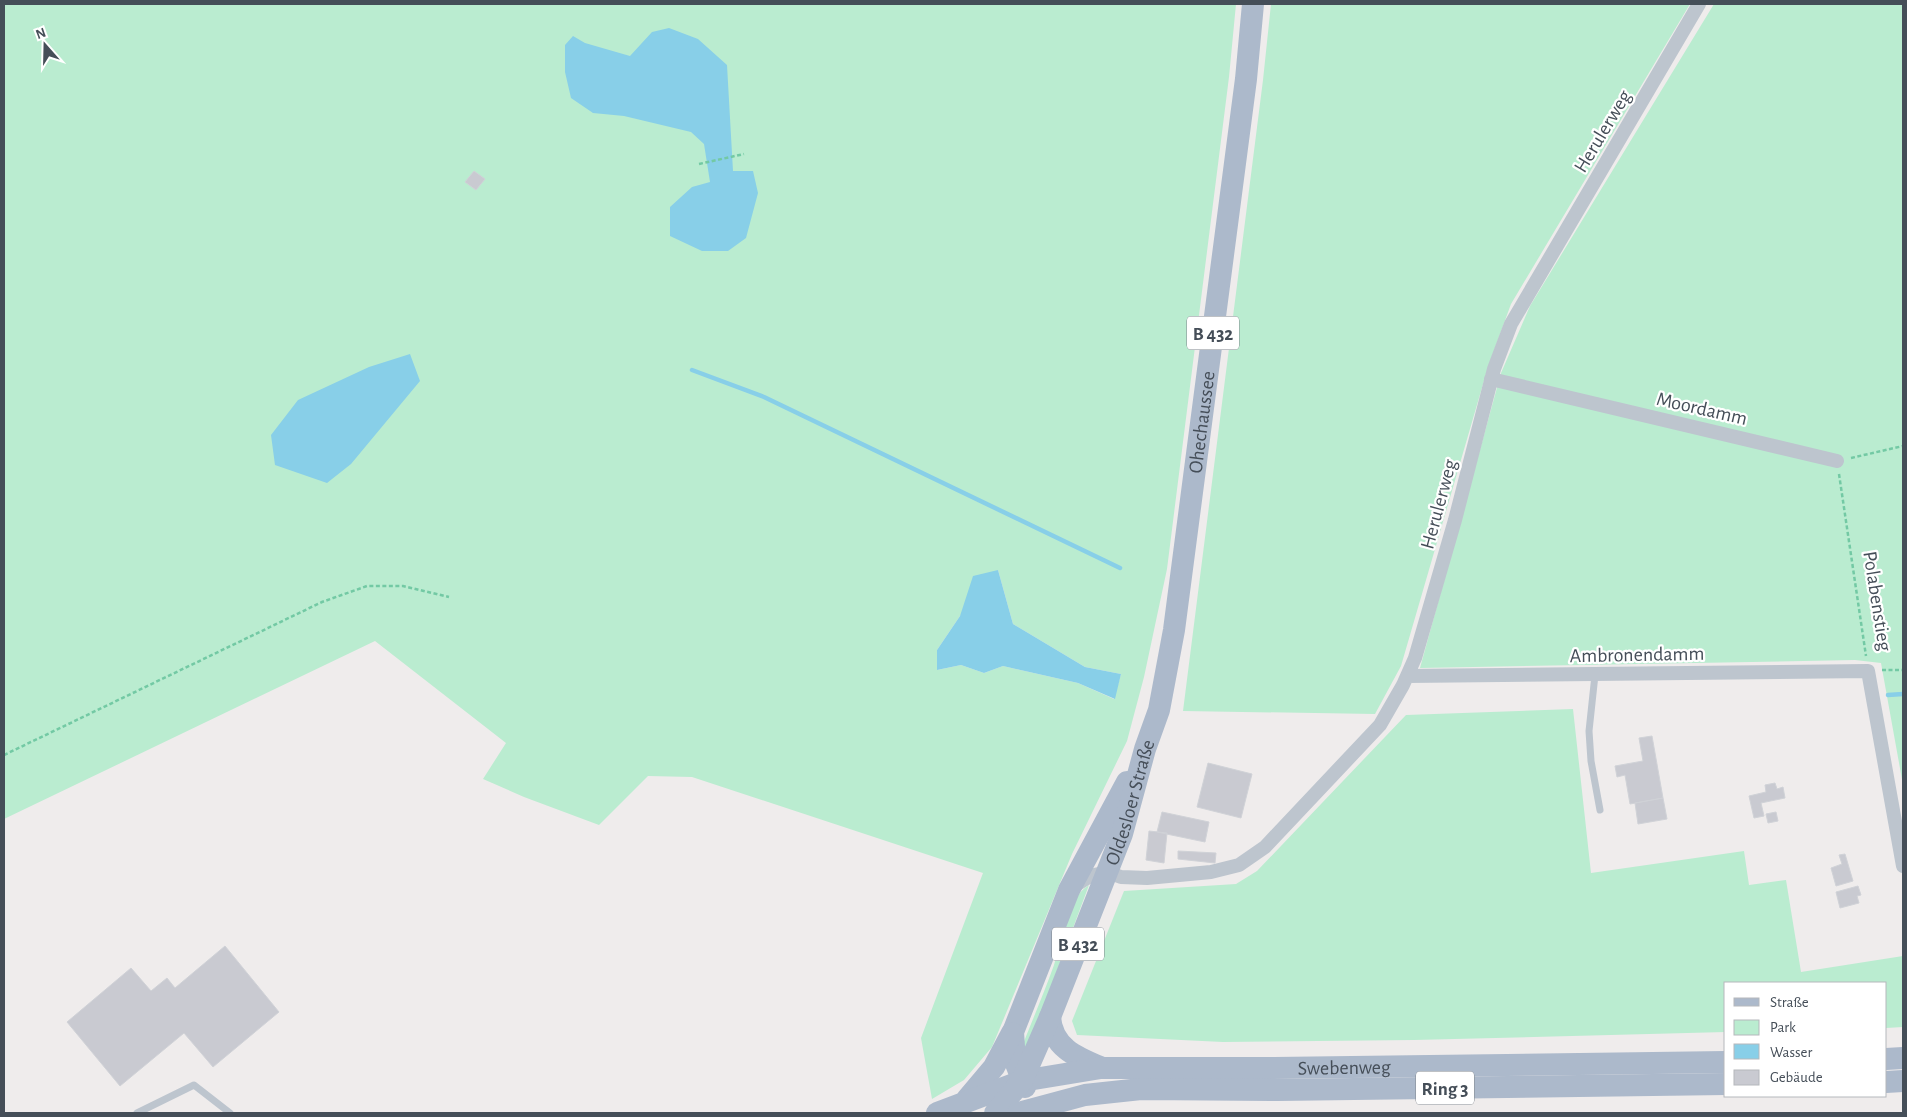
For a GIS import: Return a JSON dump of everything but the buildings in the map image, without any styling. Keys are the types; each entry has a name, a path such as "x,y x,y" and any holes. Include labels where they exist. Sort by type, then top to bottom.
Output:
{"main road":[{"name":"Ohechaussee","path":"1145,749 1159,710 1170,662 1246,79 1253,4"},
{"name":"Oldesloer Straße","path":"1051,1103 1033,1095 1022,1081 1014,1061 1013,1032 1069,890 1145,749"},
{"name":"Oldesloer Straße","path":"995,1113 1022,1081 1050,1017 1122,834 1145,749"},
{"path":"1050,1017 1053,1032 1062,1047 1072,1055 1101,1068"},
{"name":"B 432","path":"966,1100 994,1067 1013,1032"},
{"path":"1887,1059 1903,1058"},
{"name":"Swebenweg","path":"966,1100 1022,1081 1101,1068 1274,1068 1724,1062"},
{"path":"1887,1082 1903,1081"},
{"name":"Swebenweg","path":"1018,1113 1051,1103 1104,1092 1149,1089 1278,1090 1724,1084"},
{"name":"Ring 3","path":"937,1113 966,1100"}],"street":[{"name":"Herulerweg","path":"1107,872 1135,878 1211,872 1230,869 1250,858 1270,842 1367,742 1393,705 1414,658 1455,520 1491,379 1511,324 1528,292 1636,114 1699,4"},
{"name":"Moordamm","path":"1491,379 1836,461"},
{"name":"Ambronendamm","path":"1407,676 1868,671"},
{"name":"Polabenstieg","path":"1868,671 1903,866"},
{"path":"1069,890 1090,876 1107,872 1098,855 1097,835"}],"lane":[{"path":"1595,675 1589,731 1591,761 1600,810"},
{"path":"137,1113 194,1085 230,1113"}],"path":[{"path":"699,164 744,154"},
{"path":"1836,461 1903,446"},
{"name":"Polabenstieg","path":"1836,461 1868,671"},
{"path":"4,755 322,602 367,586 403,586 449,597"},
{"path":"1868,671 1903,670"}],"green space":[{"path":"4,4 1236,4 1229,77 1167,569 1144,677 1127,741 1072,854 992,1047 964,1080 932,1099 921,1038 983,873 692,777 648,776 599,825 524,797 483,779 506,743 375,641 4,819","holes":["998,570 1013,624 1085,667 1121,674 1114,699 1078,683 1003,666 984,673 961,665 937,670 937,650 960,616"]},
{"path":"1271,4 1690,4 1511,304 1488,367 1401,666 1375,714 1183,711"},
{"path":"1714,4 1903,4 1903,785 1881,663 1855,660 1420,668 1501,373 1530,306"},
{"path":"1573,709 1591,873 1744,851 1749,885 1786,880 1801,972 1903,956 1903,1027 1887,1028 1887,982 1724,982 1724,1032 1414,1040 1223,1042 1077,1035 1072,1021 1124,891 1236,884 1257,871 1406,715"},
{"path":"1089,885 1029,1046 1021,1049 1054,965 1069,910 1081,892"}],"water":[{"path":"669,28 698,39 727,65 733,171 753,171 758,193 746,238 728,251 702,251 670,236 670,207 692,187 710,182 704,144 691,132 624,116 593,113 571,98 565,72 565,45 573,36 585,43 630,56 652,32"},
{"path":"410,354 420,381 351,464 327,483 275,465 271,435 298,400 369,367"},
{"path":"998,570 1013,624 1085,667 1121,674 1115,699 1078,683 1003,666 984,673 961,665 937,670 937,650 960,616 973,576"}],"waterway":[{"path":"692,370 764,397 1120,568"},
{"path":"1888,695 1903,694"}]}
